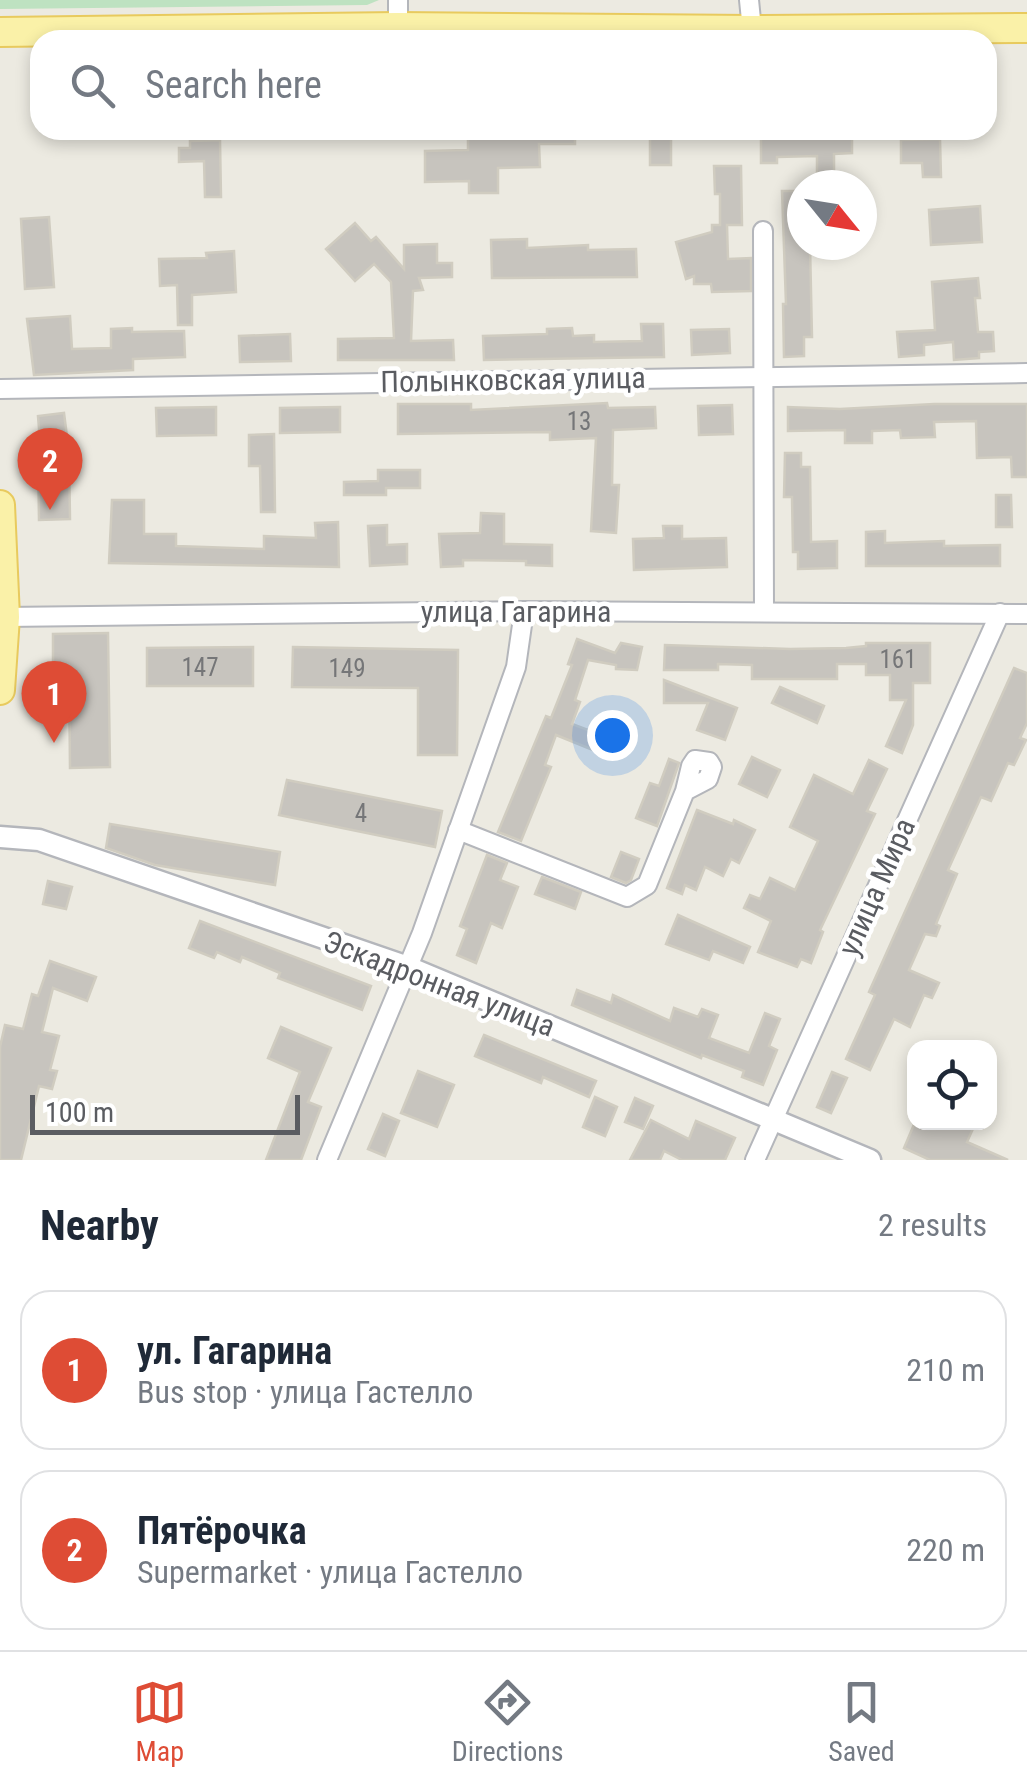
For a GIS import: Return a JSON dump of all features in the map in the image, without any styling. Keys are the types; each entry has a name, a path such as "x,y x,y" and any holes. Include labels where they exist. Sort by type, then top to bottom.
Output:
{"main road":[{"path":"42,30 398,13 752,30 1027,28"},
{"path":"0,32 30,31"},
{"path":"0,505 5,617 0,690"}],"street":[{"path":"749,0 752,30"},
{"path":"763,231 764,612"},
{"name":"Полынковская улица","path":"0,389 1027,373"},
{"path":"327,1160 408,967 458,830 516,667 524,611"},
{"name":"улица Гагарина","path":"5,617 524,611 1027,614"},
{"name":"улица Мира","path":"755,1160 1000,614"},
{"path":"458,830 627,897 648,885 685,792"},
{"name":"Эскадронная улица","path":"0,837 39,840 408,967 870,1160"}],"green space":[{"path":"0,0 379,0 367,5 0,9"}],"building":[{"path":"220,140 221,197 205,197 204,161 179,162 179,148 190,148 190,141"},
{"path":"468,140 575,140 575,144 539,144 540,167 498,168 498,193 469,193 469,181 425,182 425,151 468,150"},
{"path":"650,140 671,140 671,165 650,165"},
{"path":"761,140 852,140 852,153 834,154 834,170 817,170 817,156 777,157 777,163 761,163"},
{"path":"901,140 940,140 941,177 923,177 922,163 901,163"},
{"path":"714,166 741,166 742,225 727,225 728,259 751,258 751,291 712,292 711,284 694,284 694,276 686,279 676,242 712,232 712,225 720,225 720,194 715,194"},
{"path":"782,191 787,191 787,260 810,260 812,337 804,337 804,356 784,357"},
{"path":"980,206 982,242 931,245 929,210"},
{"path":"49,217 54,287 25,289 21,219"},
{"path":"355,223 371,241 376,237 404,269 404,245 437,244 437,263 452,263 452,277 419,278 423,290 413,291 411,341 453,340 454,360 338,360 338,339 394,338 391,282 374,264 355,281 326,249"},
{"path":"527,239 527,248 588,245 588,250 636,249 637,277 492,278 491,240"},
{"path":"234,251 236,292 192,295 192,325 178,325 177,285 160,286 159,259 207,258 206,253"},
{"path":"978,278 978,332 993,332 994,351 979,352 979,358 954,360 953,342 924,345 924,355 899,357 897,332 935,330 932,282"},
{"path":"70,316 72,349 111,348 111,329 184,331 185,357 133,359 133,370 34,375 27,319"},
{"path":"641,324 663,324 664,357 484,360 483,336 547,334 547,329 572,328 573,336 594,335 594,342 642,341"},
{"path":"729,329 730,353 692,355 691,330"},
{"path":"290,334 291,361 240,362 239,336"},
{"path":"607,403 608,408 655,407 656,428 613,430 612,485 619,485 616,533 591,531 596,438 550,440 550,432 398,434 398,404 471,404 471,410"},
{"path":"1027,404 1027,477 1012,477 1011,457 977,458 976,421 934,422 935,437 901,438 900,430 872,431 872,443 845,443 845,430 788,431 788,407 840,409"},
{"path":"732,405 733,434 699,435 698,406"},
{"path":"216,407 216,435 157,436 156,408"},
{"path":"340,407 340,432 280,433 280,408"},
{"path":"64,413 70,519 39,520 38,416"},
{"path":"274,434 275,512 261,512 260,466 249,466 249,435"},
{"path":"785,453 801,453 801,467 810,467 811,542 837,541 837,568 798,569 798,552 793,552 792,497 784,497"},
{"path":"378,470 420,470 420,488 386,488 386,495 344,495 344,482 378,481"},
{"path":"996,495 1011,495 1012,527 996,527"},
{"path":"112,500 144,500 144,534 176,534 176,546 264,549 264,536 316,538 315,523 338,522 339,567 109,563"},
{"path":"481,513 504,514 504,544 552,545 552,566 526,565 526,561 463,560 463,566 441,567 439,534 480,533"},
{"path":"387,525 387,545 407,544 407,564 370,566 368,526"},
{"path":"663,526 682,526 682,539 726,538 727,567 634,570 633,539 664,538"},
{"path":"885,531 885,543 944,541 944,546 1000,545 1000,566 866,566 866,532"},
{"path":"108,633 110,767 70,768 69,670 53,670 53,634"},
{"path":"577,639 615,653 621,643 642,647 637,670 616,669 616,665 588,660 572,724 604,736 598,752 556,735 545,765 551,767 521,841 498,832 546,716 551,718 572,665 568,664"},
{"path":"866,643 930,643 930,683 913,683 913,725 902,753 886,746 906,700 890,700 890,675 866,675 866,664 837,664 837,679 752,679 752,665 718,664 718,670 664,670 665,645 790,649 846,648"},
{"path":"253,647 253,686 147,686 147,648"},
{"path":"293,647 458,650 457,755 418,755 418,688 292,687"},
{"path":"1014,668 1027,673 1027,723 1020,738 1026,740 1014,765 1008,763 991,801 981,797 948,870 957,874 936,924 940,926 936,936 925,934 909,970 939,983 932,998 924,995 910,1027 894,1019 870,1070 846,1059 875,995 869,992"},
{"path":"664,680 737,708 725,740 697,730 708,703 664,703"},
{"path":"780,687 824,706 817,723 772,703"},
{"path":"752,757 780,770 767,797 739,784"},
{"path":"669,759 679,763 657,826 636,818 650,783 659,786"},
{"path":"869,760 887,769 867,811 875,814 820,930 823,932 811,963 801,959 797,967 758,952 771,921 744,908 750,895 760,899 770,878 795,890 818,841 790,827 814,775 853,794"},
{"path":"287,780 442,811 435,847 279,815"},
{"path":"697,810 755,830 739,863 731,859 723,876 705,867 696,890 685,885 682,894 667,888"},
{"path":"110,824 280,852 275,885 155,865 106,848"},
{"path":"621,852 639,859 626,883 611,877"},
{"path":"487,855 507,863 500,880 518,887 502,928 491,923 476,963 457,955 467,929 460,926"},
{"path":"542,877 581,892 575,909 535,894"},
{"path":"48,881 72,887 66,909 43,904"},
{"path":"678,915 750,947 743,963 713,951 709,960 666,944"},
{"path":"200,921 371,986 362,1010 278,978 280,973 242,957 240,962 217,952 214,958 189,948"},
{"path":"50,961 96,977 87,1001 53,988 42,1032 59,1036 50,1070 57,1071 52,1089 39,1086 21,1160 0,1160 0,1047 5,1025 23,1029 32,994 38,996"},
{"path":"577,990 611,1003 613,995 670,1021 674,1008 698,1017 702,1009 718,1015 709,1038 749,1053 765,1013 780,1019 769,1046 777,1050 763,1085 742,1077 744,1071 702,1055 701,1058 572,1005"},
{"path":"281,1027 331,1048 308,1102 321,1107 301,1160 266,1160 300,1072 268,1058"},
{"path":"484,1035 596,1081 589,1097 543,1077 541,1083 475,1056"},
{"path":"418,1071 454,1085 437,1127 401,1113"},
{"path":"832,1072 847,1078 831,1113 817,1107"},
{"path":"595,1097 617,1107 605,1136 583,1127"},
{"path":"635,1098 653,1106 643,1129 625,1122"},
{"path":"383,1114 399,1121 385,1156 368,1149"},
{"path":"651,1120 689,1139 696,1121 735,1138 725,1160 682,1160 664,1151 660,1160 630,1160"},
{"path":"912,1130 972,1130 967,1142 1008,1160 930,1160 904,1148"}],"place":[{"name":"Пятёрочка","path":"50,510"},
{"name":"ул. Гагарина","path":"54,743"}]}
